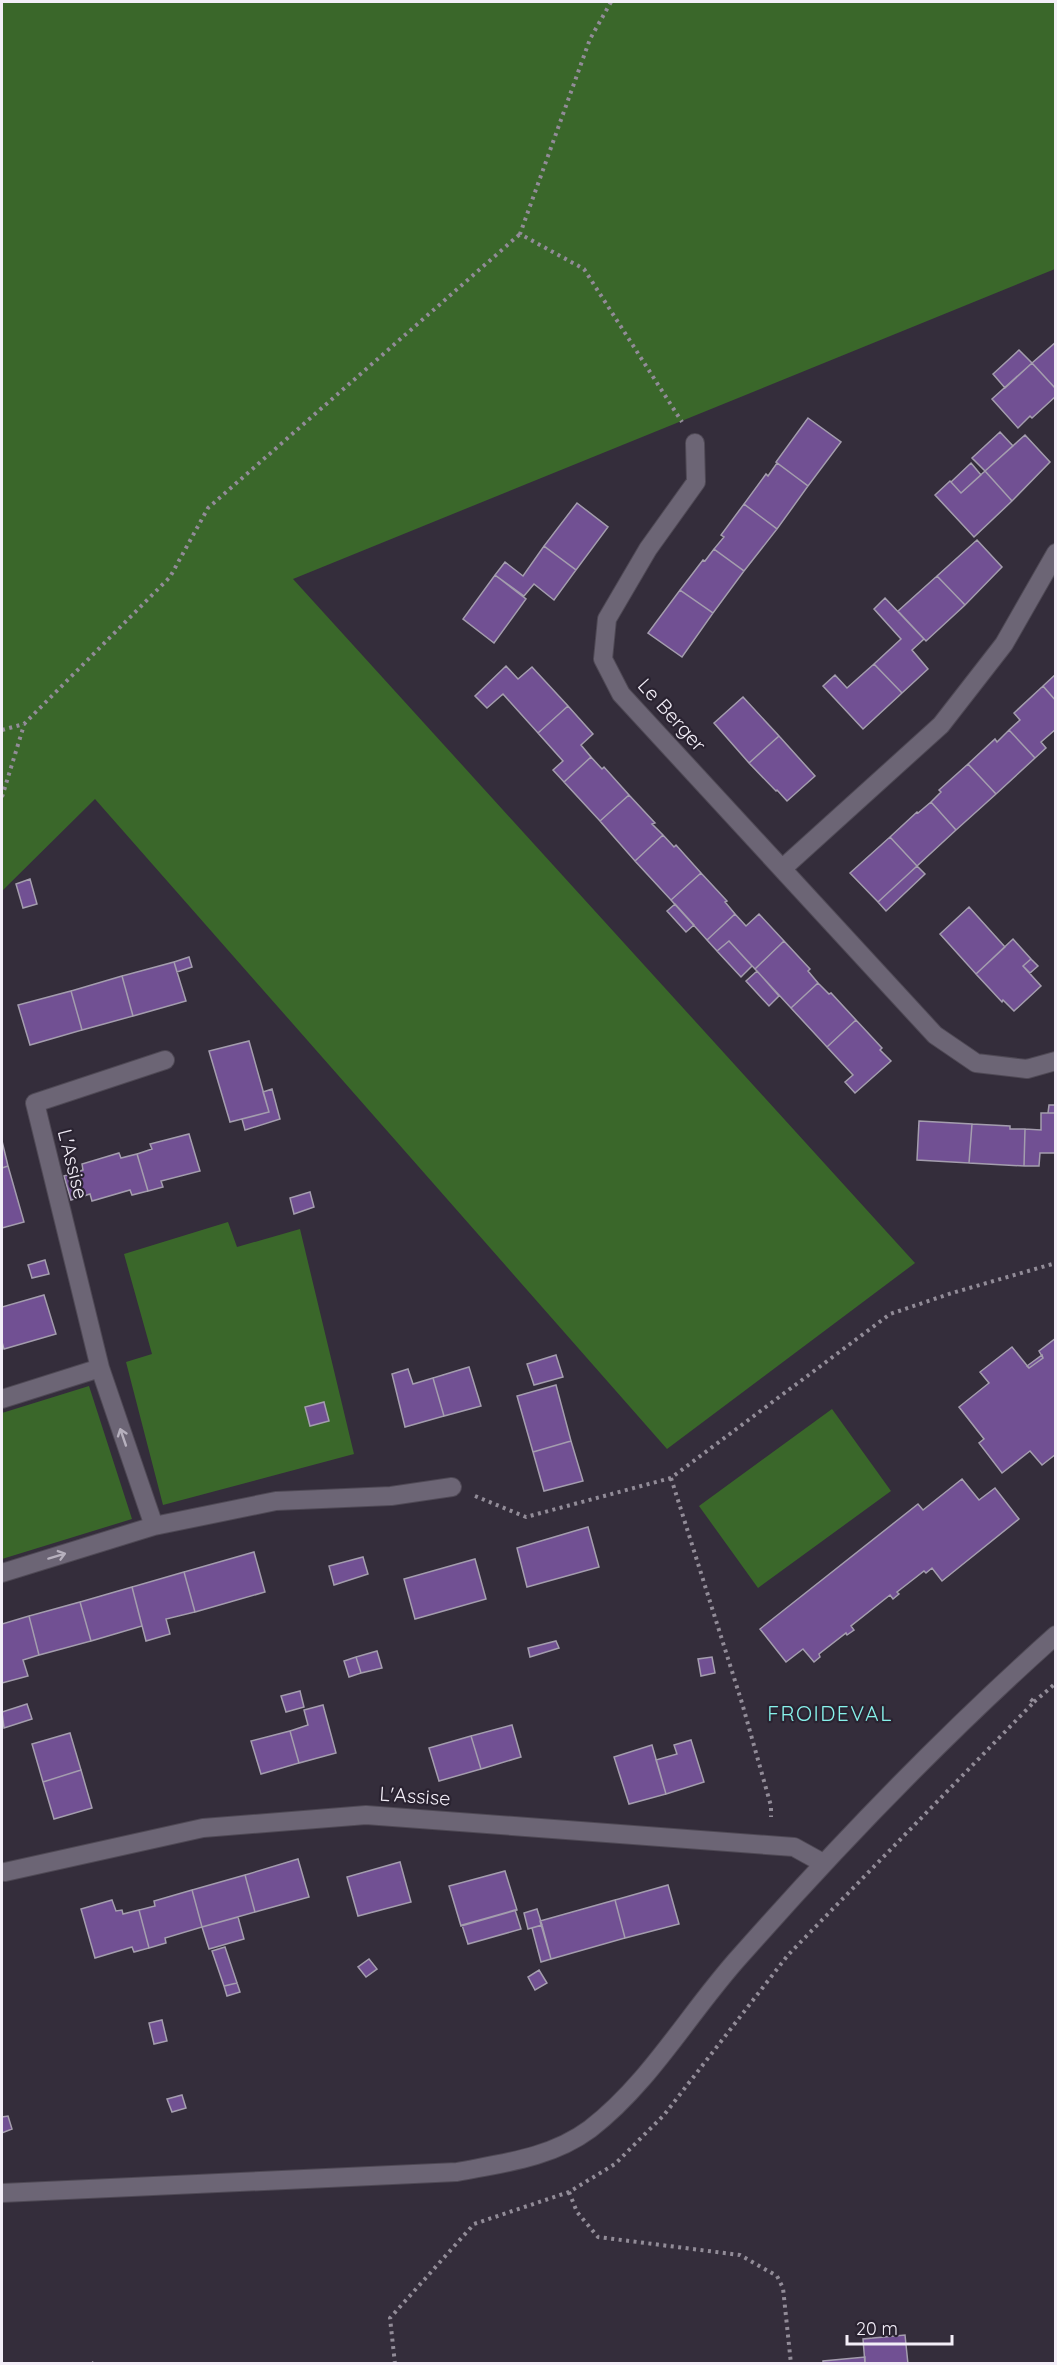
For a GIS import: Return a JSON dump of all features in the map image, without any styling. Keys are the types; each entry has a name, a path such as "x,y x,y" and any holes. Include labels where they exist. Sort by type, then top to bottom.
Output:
{"street":[{"name":"Le Berger","path":"695,442 696,482 648,549 607,619 603,659 621,694 936,1035 976,1063 1027,1069 1056,1061"},
{"path":"783,868 941,725 1004,644 1056,553"},
{"name":"L'Assise","path":"100,1368 35,1103 165,1060"},
{"path":"2,1399 100,1368 154,1526"},
{"path":"2,1573 154,1526 276,1501 391,1496 452,1486"},
{"path":"2,2193 458,2172 520,2160 555,2150 589,2129 640,2079 738,1957 823,1863 1006,1680 1056,1635"},
{"name":"L'Assise","path":"2,1869 203,1828 366,1815 794,1847 823,1863"}],"path":[{"path":"2,797 24,724 170,577 208,508 520,234 590,39 611,2"},
{"path":"520,234 584,269 695,442"},
{"path":"2,729 24,724"},
{"path":"452,1486 526,1517 671,1478 890,1314 952,1293 1056,1263"},
{"path":"671,1478 742,1703 771,1806 771,1845"},
{"path":"1006,1680 1034,1702"},
{"path":"395,2364 390,2318 474,2224 569,2192 615,2164 664,2115 788,1955 1034,1702 1056,1683"},
{"path":"569,2192 577,2212 598,2237 740,2254 777,2276 783,2288 791,2364"}],"green space":[{"path":"2,2 1055,2 1055,269 293,579 915,1263 667,1449 95,799 2,891"},
{"path":"228,1222 237,1247 300,1229 354,1454 163,1505 126,1362 152,1354 124,1254"},
{"path":"89,1386 132,1519 2,1559 2,1413"},
{"path":"832,1409 891,1491 758,1588 699,1506"}],"building":[{"path":"1056,342 1056,389 1032,363"},
{"path":"1019,350 1032,363 1005,388 993,374"},
{"path":"1032,363 1056,389 1056,396 1018,428 992,399"},
{"path":"808,418 841,442 808,486 776,462"},
{"path":"1000,432 1013,446 985,471 972,458"},
{"path":"1025,435 1050,462 1012,501 985,471"},
{"path":"777,463 808,486 777,529 744,504"},
{"path":"971,463 981,475 961,493 951,482"},
{"path":"985,471 1012,501 974,537 935,495 950,481 961,493"},
{"path":"577,503 608,527 576,570 544,546"},
{"path":"744,504 777,529 744,571 714,549 724,537 721,535"},
{"path":"977,540 1002,567 965,605 937,576"},
{"path":"544,546 576,570 554,600 534,584 524,596 495,575 505,562 523,576"},
{"path":"714,549 744,571 713,613 680,590"},
{"path":"495,575 526,599 494,643 463,619"},
{"path":"937,576 965,605 926,641 898,611"},
{"path":"680,590 713,613 682,657 648,633"},
{"path":"885,598 924,639 912,650 928,669 902,693 874,664 901,639 874,609"},
{"path":"874,664 902,693 863,729 823,686 835,675 847,688"},
{"path":"506,666 518,679 532,667 568,706 538,733 503,694 487,708 475,696"},
{"path":"1056,674 1056,701 1043,686"},
{"path":"1043,686 1056,701 1056,729 1041,742 1046,748 1035,758 1009,730 1020,720 1014,713"},
{"path":"743,697 779,736 749,763 714,723"},
{"path":"568,706 593,734 581,745 591,757 564,782 553,770 563,761 538,733"},
{"path":"1009,730 1035,758 996,794 968,764 995,739 997,742"},
{"path":"779,736 815,776 787,801 749,763"},
{"path":"591,757 602,769 604,767 629,795 600,821 564,782"},
{"path":"968,764 996,794 956,830 931,802 941,792 939,790"},
{"path":"629,795 663,835 635,861 600,821"},
{"path":"931,802 956,830 917,866 890,837"},
{"path":"663,835 674,847 676,845 701,873 671,900 635,861"},
{"path":"890,837 917,866 878,902 850,873"},
{"path":"917,866 925,874 886,911 878,902"},
{"path":"701,873 727,901 725,902 735,914 707,940 671,900"},
{"path":"30,879 37,904 23,908 16,884"},
{"path":"675,904 694,925 686,932 667,911"},
{"path":"969,907 1005,947 976,974 940,934"},
{"path":"735,914 746,926 759,914 784,941 755,969 729,941 717,951 707,940"},
{"path":"1013,939 1031,959 1023,966 1041,986 1014,1011 1003,1000 1002,1002 976,974"},
{"path":"729,941 752,966 741,977 717,951"},
{"path":"784,941 810,969 808,971 818,983 791,1008 755,969"},
{"path":"189,957 192,967 177,972 174,962"},
{"path":"1031,959 1038,966 1030,973 1023,966"},
{"path":"174,962 186,1001 133,1016 122,976"},
{"path":"757,971 779,996 769,1006 746,981"},
{"path":"122,976 133,1016 82,1030 71,991"},
{"path":"818,983 829,994 831,993 856,1020 827,1047 791,1008"},
{"path":"71,991 82,1030 30,1045 18,1005"},
{"path":"856,1020 891,1061 855,1093 845,1082 853,1075 827,1047"},
{"path":"249,1041 269,1112 230,1122 209,1051"},
{"path":"272,1089 280,1119 245,1130 242,1119 269,1112 263,1092"},
{"path":"1049,1105 1056,1105 1056,1113 1048,1113"},
{"path":"1041,1113 1056,1113 1056,1153 1040,1153 1039,1166 1024,1166 1025,1129 1041,1130"},
{"path":"919,1121 972,1124 969,1163 917,1160"},
{"path":"972,1124 1025,1129 1024,1166 969,1163"},
{"path":"189,1134 200,1171 161,1181 163,1187 148,1191 137,1154 152,1149 150,1144"},
{"path":"2,1141 8,1166 2,1168"},
{"path":"119,1153 121,1158 137,1154 148,1191 132,1195 130,1190 92,1201 90,1194 71,1200 64,1176 83,1170 82,1164"},
{"path":"8,1166 24,1222 2,1228 2,1168"},
{"path":"310,1192 314,1207 294,1214 290,1198"},
{"path":"45,1260 49,1274 32,1278 28,1265"},
{"path":"44,1295 56,1334 4,1349 2,1307"},
{"path":"1056,1338 1056,1454 1042,1465 1030,1451 1002,1473 979,1443 984,1439 959,1407 989,1383 980,1372 1012,1347 1029,1368 1043,1358 1039,1351"},
{"path":"556,1355 563,1377 534,1385 527,1364"},
{"path":"1042,1355 1043,1358 1029,1368 1027,1366"},
{"path":"469,1367 481,1406 444,1416 433,1378"},
{"path":"408,1369 413,1384 433,1378 444,1416 405,1427 392,1374"},
{"path":"556,1385 571,1441 533,1452 517,1396"},
{"path":"324,1402 329,1421 310,1426 305,1407"},
{"path":"571,1441 583,1481 544,1491 533,1452"},
{"path":"962,1479 979,1500 995,1488 1019,1519 942,1581 932,1568 926,1573 924,1571 897,1592 899,1594 893,1599 890,1595 851,1626 854,1630 847,1635 846,1633 819,1654 820,1657 814,1662 803,1649 786,1662 760,1629 918,1504 923,1510"},
{"path":"588,1527 599,1567 527,1587 517,1548"},
{"path":"254,1552 265,1592 195,1612 184,1572"},
{"path":"363,1557 368,1574 334,1585 329,1566"},
{"path":"475,1559 486,1599 415,1619 404,1579"},
{"path":"184,1572 195,1612 166,1619 170,1634 146,1641 132,1587"},
{"path":"132,1587 142,1626 91,1641 80,1602"},
{"path":"80,1602 91,1641 39,1655 29,1616"},
{"path":"29,1616 39,1655 23,1660 28,1676 2,1683 2,1624"},
{"path":"556,1641 559,1648 530,1657 528,1648"},
{"path":"377,1651 382,1668 361,1673 356,1657"},
{"path":"356,1657 361,1673 349,1677 344,1661"},
{"path":"712,1657 715,1673 701,1676 698,1659"},
{"path":"300,1691 304,1707 286,1712 281,1696"},
{"path":"27,1704 32,1719 4,1728 2,1712"},
{"path":"323,1705 336,1753 299,1763 290,1731 308,1725 304,1710"},
{"path":"512,1725 521,1757 481,1769 471,1736"},
{"path":"290,1731 299,1763 261,1774 251,1741"},
{"path":"70,1733 81,1770 43,1782 32,1744"},
{"path":"471,1736 481,1769 439,1781 429,1748"},
{"path":"691,1740 704,1782 666,1794 656,1760 677,1754 674,1745"},
{"path":"652,1745 666,1794 629,1804 614,1757"},
{"path":"81,1770 92,1808 54,1819 43,1782"},
{"path":"298,1859 309,1897 255,1912 245,1875"},
{"path":"400,1862 411,1902 358,1916 347,1877"},
{"path":"505,1871 517,1910 461,1926 449,1886"},
{"path":"245,1875 255,1912 202,1927 192,1890"},
{"path":"668,1885 679,1924 625,1938 615,1900"},
{"path":"192,1890 202,1927 165,1938 166,1943 149,1948 139,1910 155,1906 154,1901"},
{"path":"112,1900 116,1911 122,1910 123,1914 139,1910 149,1948 134,1952 132,1947 95,1958 81,1909"},
{"path":"615,1900 625,1938 551,1959 540,1921"},
{"path":"537,1909 542,1925 528,1929 524,1913"},
{"path":"515,1910 521,1929 468,1944 462,1925"},
{"path":"238,1917 244,1939 209,1949 202,1927"},
{"path":"542,1925 551,1959 541,1962 532,1928"},
{"path":"225,1947 237,1983 224,1986 212,1951"},
{"path":"369,1959 377,1969 366,1977 358,1967"},
{"path":"539,1970 547,1983 535,1990 528,1977"},
{"path":"237,1983 240,1992 227,1996 224,1986"},
{"path":"162,2020 167,2041 154,2044 149,2023"},
{"path":"182,2095 186,2108 172,2112 167,2099"},
{"path":"8,2116 12,2129 2,2133 2,2117"},
{"path":"905,2335 908,2364 865,2364 863,2339"},
{"path":"865,2357 865,2364 823,2364 823,2361"}],"district":[{"name":"FROIDEVAL","path":"830,1714"}]}
